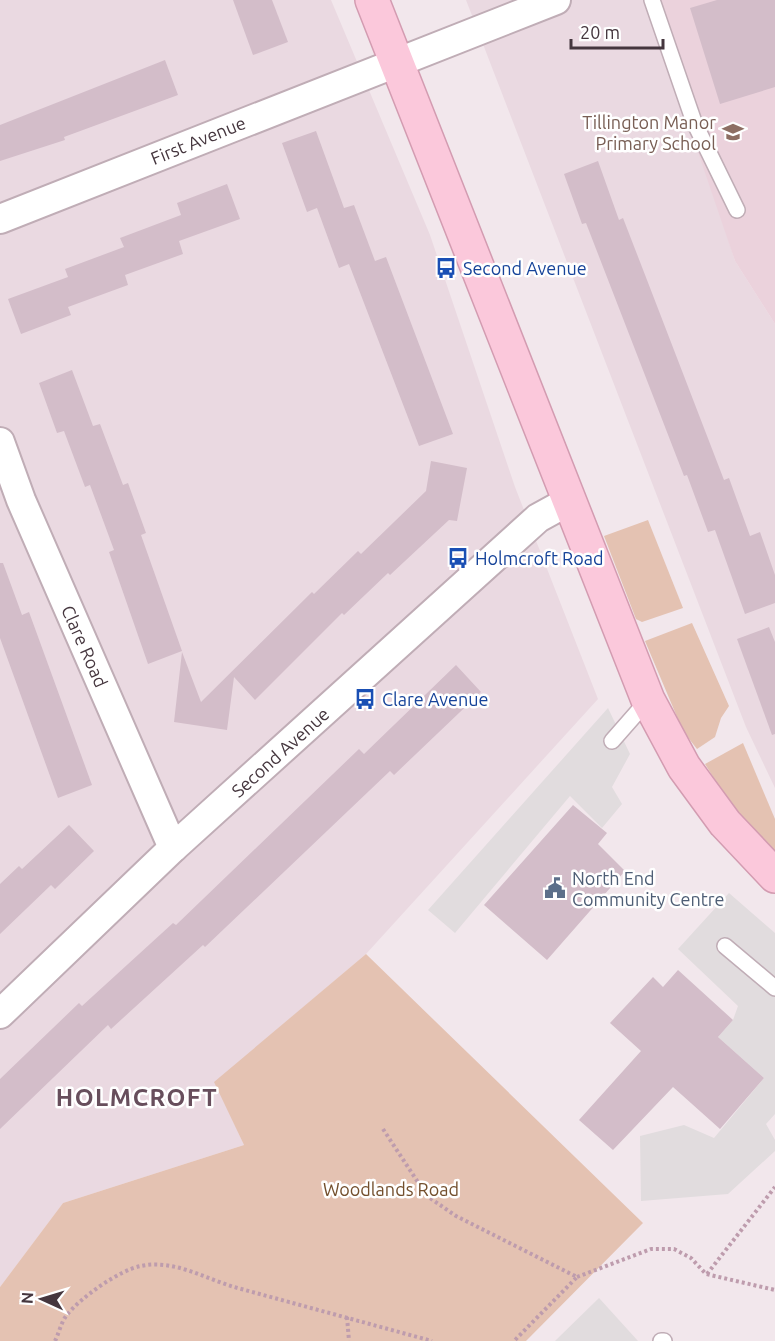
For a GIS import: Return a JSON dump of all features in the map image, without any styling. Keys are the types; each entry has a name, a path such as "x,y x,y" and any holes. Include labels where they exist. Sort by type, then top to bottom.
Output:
{"street":[{"path":"372,0 648,700 684,767 726,823 775,876"},
{"name":"First Avenue","path":"0,219 556,0"},
{"name":"Clare Road","path":"0,442 21,500 173,848"},
{"name":"Second Avenue","path":"0,1014 173,848 538,518 569,501"}],"lane":[{"path":"652,0 694,122 737,210"},
{"path":"612,741 648,700"},
{"path":"725,946 775,988"}],"path":[{"path":"383,1129 427,1196 456,1216 577,1277"},
{"path":"706,1274 775,1187"},
{"path":"514,1341 577,1277 651,1250 674,1250 692,1258 706,1274 775,1290"},
{"path":"55,1341 65,1318 73,1308 119,1273 144,1265 178,1267 217,1282 432,1341"},
{"path":"347,1317 350,1341"}],"shaded area":[{"path":"0,0 331,0 430,235 515,487 598,699 366,954 215,1082 244,1145 63,1203 0,1287"},
{"path":"466,0 653,0 735,261 775,324 775,788 746,727"},
{"name":"Tillington Manor Primary School","path":"653,0 775,0 775,324 735,261 647,2"},
{"path":"608,708 630,754 612,787 622,804 602,828 570,796 455,933 428,910"},
{"path":"729,893 775,933 775,1114 766,1124 775,1140 775,1151 728,1194 641,1201 640,1136 684,1125 714,1138 764,1078 718,1037 733,1020 738,1006 678,949"},
{"path":"599,1298 638,1341 555,1341"}],"green space":[{"path":"648,520 683,608 642,622 636,619 604,536"},
{"path":"692,623 729,706 721,718 715,737 697,749 683,731 645,641"},
{"path":"743,743 775,819 775,854 730,804 705,764"},
{"name":"Woodlands Road","path":"366,954 643,1223 526,1341 0,1341 0,1287 63,1203 244,1145 214,1082"}],"building":[{"path":"233,0 272,0 288,42 253,55"},
{"path":"717,0 775,0 775,87 720,104 690,8"},
{"path":"165,60 178,95 64,137 65,140 0,161 0,125"},
{"path":"316,131 344,208 354,205 375,261 386,257 453,434 419,446 349,264 339,268 317,208 307,212 282,143"},
{"path":"598,161 619,220 623,218 724,480 729,478 750,536 760,532 775,575 775,603 745,614 715,530 708,532 687,475 684,476 586,223 582,224 564,174"},
{"path":"227,184 240,219 179,241 183,254 125,275 128,285 68,307 71,315 21,334 8,299 68,277 65,269 124,247 120,238 181,215 177,203"},
{"path":"72,370 93,426 100,424 123,485 128,483 146,533 141,535 182,651 148,664 109,552 114,550 90,485 85,487 64,431 57,433 39,383"},
{"path":"431,461 467,468 457,521 449,520 344,615 342,613 255,700 234,677 227,730 174,722 182,652 201,702 312,592 314,594 358,551 361,554 426,491"},
{"path":"0,563 3,563 22,615 29,612 92,785 58,798 0,638"},
{"path":"769,627 775,642 775,734 772,735 737,639"},
{"path":"456,665 481,692 394,775 390,771 205,947 203,945 111,1029 108,1025 0,1129 0,1079 79,1003 82,1006 173,923 176,925 359,749 364,754"},
{"name":"North End Community Centre","path":"573,805 607,833 598,844 625,871 547,960 484,905"},
{"path":"69,825 94,851 55,889 51,885 0,934 0,884 19,866 22,869"},
{"path":"678,970 733,1020 718,1037 764,1078 720,1129 673,1087 613,1150 579,1120 641,1051 610,1023 653,977 663,987"}],"place":[{"name":"Tillington Manor Primary School","path":"733,132"},
{"name":"Second Avenue","path":"446,268"},
{"name":"Holmcroft Road","path":"458,558"},
{"name":"Clare Avenue","path":"365,699"},
{"name":"North End Community Centre","path":"555,888"}],"district":[{"name":"HOLMCROFT","path":"137,1097"}]}
